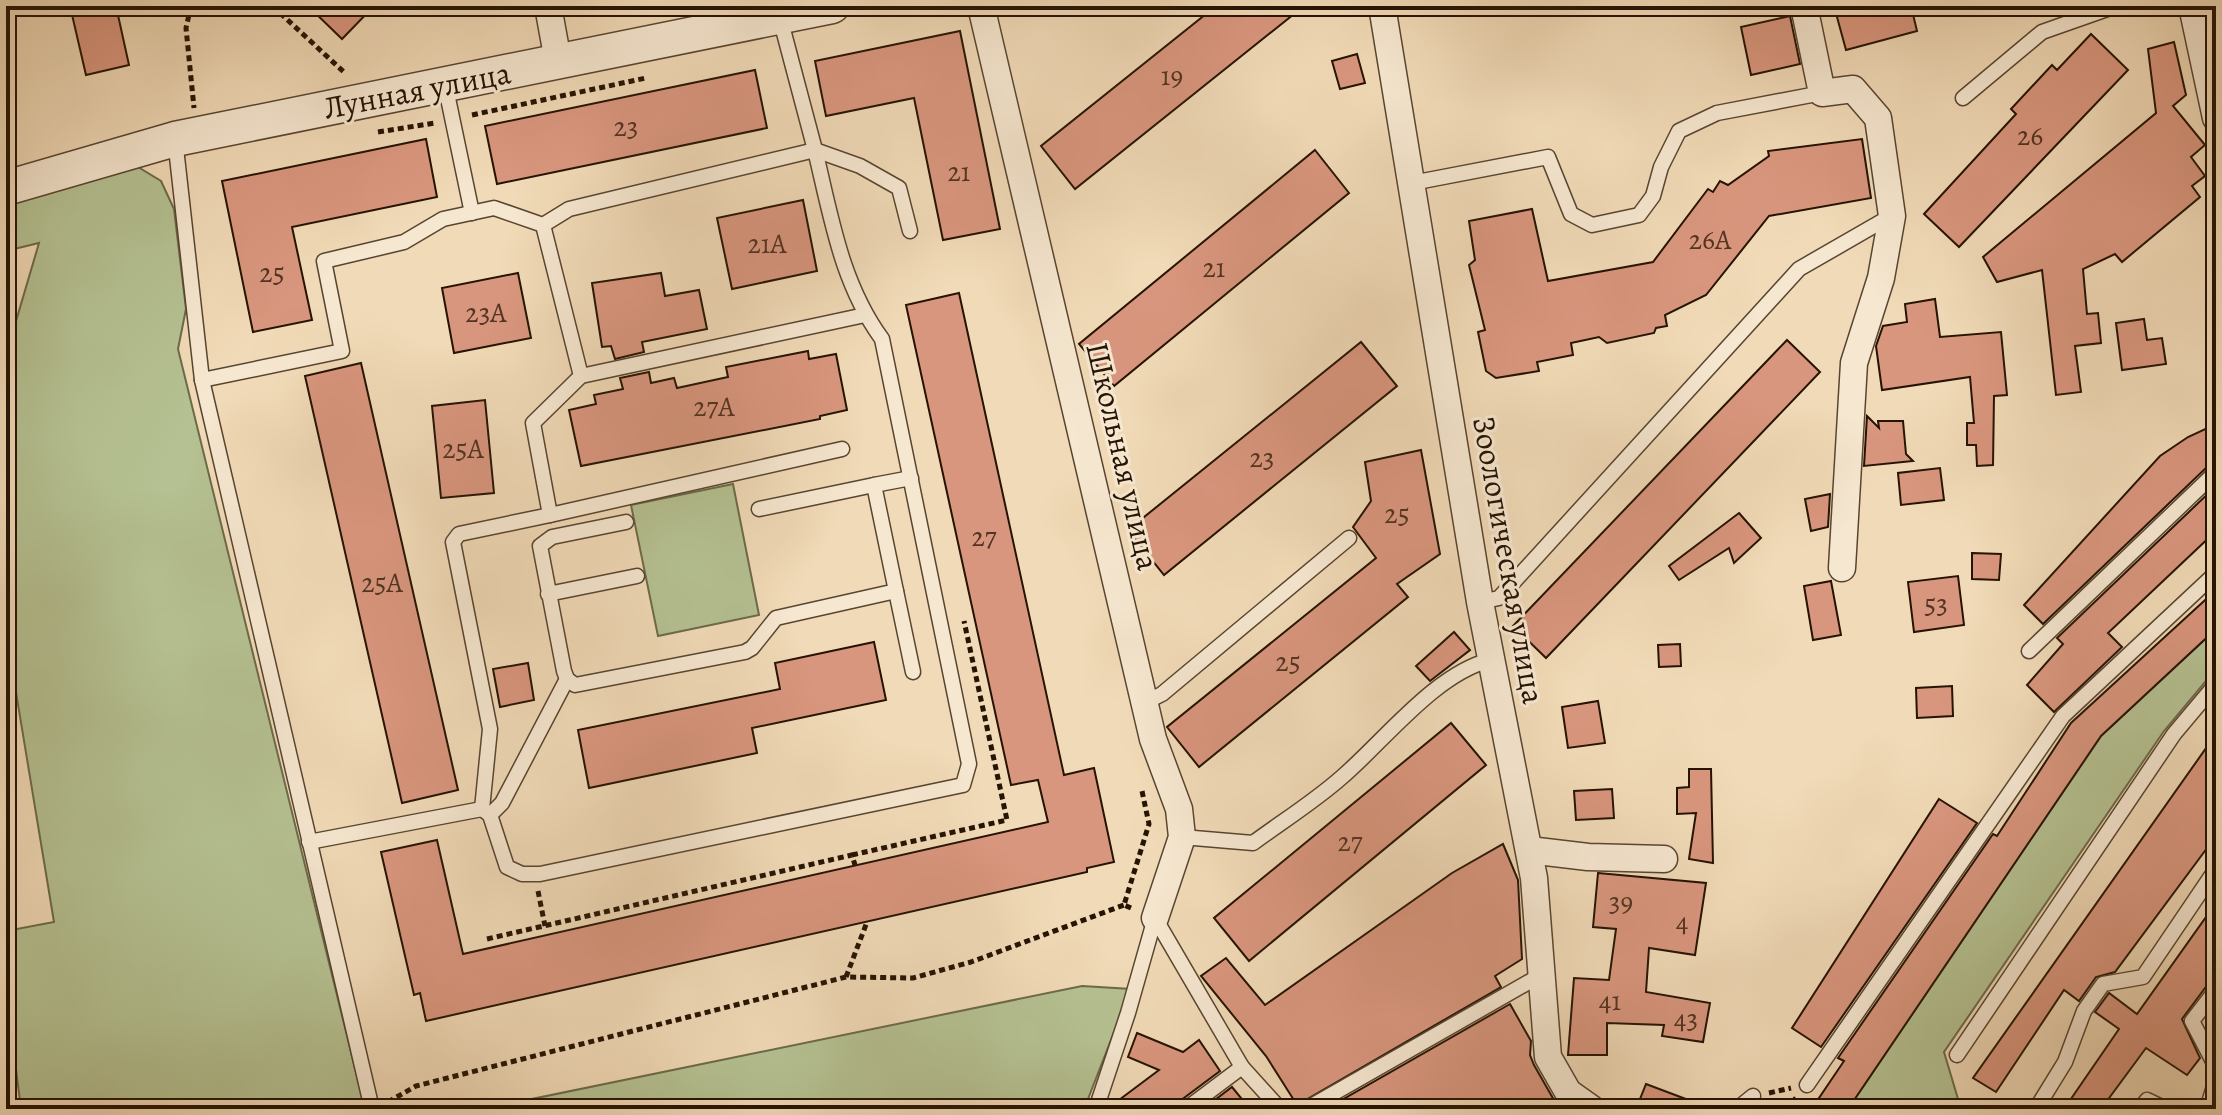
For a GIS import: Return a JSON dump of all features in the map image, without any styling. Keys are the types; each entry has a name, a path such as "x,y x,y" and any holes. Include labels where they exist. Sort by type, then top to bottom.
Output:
{"street":[{"path":"548,6 558,61"},
{"name":"Лунная улица","path":"6,188 175,139 832,6"},
{"name":"Школьная улица","path":"981,6 1153,739 1179,809 1182,837 1155,918"},
{"name":"Зоологическая улица","path":"1382,6 1490,660 1529,850 1548,1057 1568,1092 1592,1109"},
{"path":"1804,6 1822,93 1853,89 1878,118 1892,216 1881,278 1854,363 1842,568"},
{"path":"2192,6 2216,118"},
{"path":"1529,850 1588,857 1664,859"}],"lane":[{"path":"1963,98 2042,32 2116,6"},
{"path":"780,18 844,268 865,315 882,339 969,764 963,785 535,874 522,874 507,867 486,812 490,729 453,542 459,534 842,449"},
{"path":"445,84 472,213"},
{"path":"1412,183 1548,157 1571,214 1592,225 1608,222 1639,215 1653,196 1661,167 1679,131 1717,113 1822,93"},
{"path":"175,139 202,380 374,1109"},
{"path":"543,225 569,209 815,150 860,166 899,188 910,231"},
{"path":"202,380 342,351 324,261 404,242 443,219 494,208 543,225"},
{"path":"1480,602 1499,598 1799,269 1892,216"},
{"path":"543,225 581,376"},
{"path":"550,515 533,423 581,376 865,315"},
{"path":"2029,651 2216,472"},
{"path":"759,509 911,478"},
{"path":"874,485 913,672"},
{"path":"309,842 486,812 502,803 567,679 540,554 545,540 626,522"},
{"path":"1146,702 1162,694 1349,538"},
{"path":"1807,1085 2063,716 2216,573"},
{"path":"548,594 637,576"},
{"path":"567,679 583,685 745,652 752,648 776,618 896,591"},
{"path":"1182,837 1253,843 1342,778 1398,724 1468,666 1490,660"},
{"path":"1957,1055 2174,734 2216,684"},
{"path":"2036,1109 2065,1062 2084,1011 2103,984 2143,977 2216,869"},
{"path":"1155,918 1242,1067 1280,1109"},
{"path":"1096,1109 1155,918"},
{"path":"1306,1109 1541,975"},
{"path":"2216,990 2192,1021 2216,1067"},
{"path":"1186,1109 1242,1067"},
{"path":"2207,1109 2216,1080"},
{"path":"1737,1109 1753,1096"},
{"path":"2140,1109 2147,1100 2166,1109"}],"path":[{"path":"285,6 279,12 347,75"},
{"path":"487,939 852,855 855,865"},
{"path":"535,874 545,926"},
{"path":"374,1109 416,1086 846,977 913,978 971,962 1124,905"},
{"path":"846,977 867,922"},
{"path":"1753,1096 1807,1085"}],"green space":[{"path":"138,167 161,181 174,209 186,309 178,349 365,1109 21,1109 6,990 6,931 54,922 6,632 6,355 39,243 6,251 6,202"},
{"path":"733,484 759,615 658,636 631,505"},
{"path":"2216,629 2216,669 2164,731 1944,1052 1961,1109 1848,1109 2101,736"},
{"path":"1082,986 1131,989 1084,1109 483,1109"}],"building":[{"path":"70,6 116,6 129,65 86,75"},
{"path":"308,6 374,6 342,39"},
{"path":"1216,6 1304,6 1075,189 1041,146"},
{"path":"1834,6 1911,6 1917,31 1846,50"},
{"path":"1790,16 1800,64 1751,75 1741,27"},
{"path":"960,31 1000,229 943,240 914,98 826,116 815,61"},
{"path":"2091,34 2128,70 1959,247 1924,214 2016,114 2011,109 2052,65 2057,70"},
{"path":"2174,42 2186,95 2173,106 2205,145 2191,157 2205,176 2192,186 2200,197 2122,262 2115,254 2083,269 2087,314 2098,313 2101,343 2075,346 2081,392 2056,395 2042,270 1997,282 1983,257 2156,113 2148,49"},
{"path":"1357,54 1365,83 1340,89 1332,61"},
{"path":"755,70 767,128 497,184 485,126"},
{"path":"426,139 437,197 292,227 312,320 253,332 222,181"},
{"path":"1862,139 1871,198 1769,216 1706,295 1665,315 1667,326 1656,328 1654,333 1607,343 1599,337 1571,343 1573,355 1537,362 1539,371 1496,378 1486,371 1478,332 1485,330 1469,265 1475,260 1469,221 1532,209 1548,281 1653,262 1708,189 1713,192 1720,181 1728,185 1769,156 1768,151"},
{"path":"1315,150 1349,193 1114,386 1079,344"},
{"path":"803,200 817,271 732,289 717,218"},
{"path":"518,273 531,338 454,353 442,288"},
{"path":"661,273 665,296 699,290 707,329 642,342 644,352 615,359 611,346 602,347 592,283"},
{"path":"959,293 1064,775 1094,768 1114,862 1087,868 1087,872 426,1021 420,993 414,995 381,852 437,840 463,954 1048,822 1038,780 1011,785 906,305"},
{"path":"1935,299 1940,337 2001,332 2007,395 1994,396 1993,465 1977,466 1976,445 1967,445 1967,423 1974,423 1970,377 1882,390 1876,346 1883,326 1907,322 1905,304"},
{"path":"2144,319 2147,340 2162,338 2166,364 2122,370 2116,323"},
{"path":"1787,340 1820,372 1546,658 1513,626"},
{"path":"1361,342 1397,386 1164,575 1128,530"},
{"path":"808,351 809,359 836,354 847,410 820,416 820,419 581,466 569,410 596,404 594,395 623,389 620,378 649,372 651,383 674,378 677,388 728,377 726,367"},
{"path":"361,363 458,790 402,803 305,376"},
{"path":"485,400 494,493 441,498 432,406"},
{"path":"1867,416 1879,428 1878,421 1903,421 1906,454 1913,461 1864,466"},
{"path":"2216,424 2216,462 2209,465 2043,624 2024,605 2160,456 2188,437"},
{"path":"1421,450 1440,554 1397,584 1408,597 1199,767 1167,727 1376,558 1353,527 1371,501 1365,462"},
{"path":"1940,468 1944,500 1901,505 1898,473"},
{"path":"2216,486 2216,531 2108,633 2122,647 2054,712 2027,685 2063,644 2057,638"},
{"path":"1830,494 1828,527 1811,531 1805,499"},
{"path":"1739,513 1761,538 1734,563 1729,548 1679,580 1669,566"},
{"path":"1972,553 2001,554 1999,580 1972,579"},
{"path":"1958,576 1964,625 1914,632 1908,582"},
{"path":"1831,581 1841,635 1813,640 1804,586"},
{"path":"2216,590 2216,629 2101,736 1848,1109 1830,1109 1817,1101 1844,1061 1838,1058 1993,834 1997,836 2071,723"},
{"path":"1454,632 1470,650 1430,681 1416,666"},
{"path":"874,642 886,700 752,728 757,753 589,788 578,730 780,689 775,663"},
{"path":"1680,644 1681,666 1659,667 1658,645"},
{"path":"528,663 534,700 500,707 493,669"},
{"path":"1952,686 1953,716 1917,718 1916,688"},
{"path":"1598,701 1605,743 1568,748 1562,707"},
{"path":"1451,723 1486,765 1249,961 1214,918"},
{"path":"2216,734 2216,836 2115,972 2096,977 2079,1001 2064,990 1996,1092 1973,1078"},
{"path":"1689,769 1711,769 1713,863 1689,859 1696,813 1677,814 1677,788 1689,787"},
{"path":"1612,789 1614,818 1576,820 1574,791"},
{"path":"1939,799 1977,823 1821,1047 1792,1028"},
{"path":"1503,844 1518,880 1522,959 1495,976 1501,987 1297,1105 1266,1056 1201,976 1226,958 1265,1005 1452,873"},
{"path":"1598,873 1706,883 1695,955 1649,948 1646,992 1710,1003 1703,1042 1662,1036 1664,1025 1607,1023 1607,1055 1568,1055 1574,978 1609,980 1616,929 1593,927"},
{"path":"2216,903 2216,980 2208,984 2182,1019 2200,1058 2187,1075 2146,1048 2101,1109 2064,1109 2119,1029 2095,1012 2109,993 2137,1014"},
{"path":"1510,1004 1531,1041 1530,1055 1534,1065 1554,1100 1564,1109 1326,1109"},
{"path":"1137,1033 1183,1052 1199,1040 1220,1071 1180,1101 1176,1109 1107,1109 1159,1070 1128,1057"},
{"path":"1646,1084 1707,1107 1707,1109 1636,1109"},
{"path":"1232,1087 1250,1109 1203,1109"}]}
